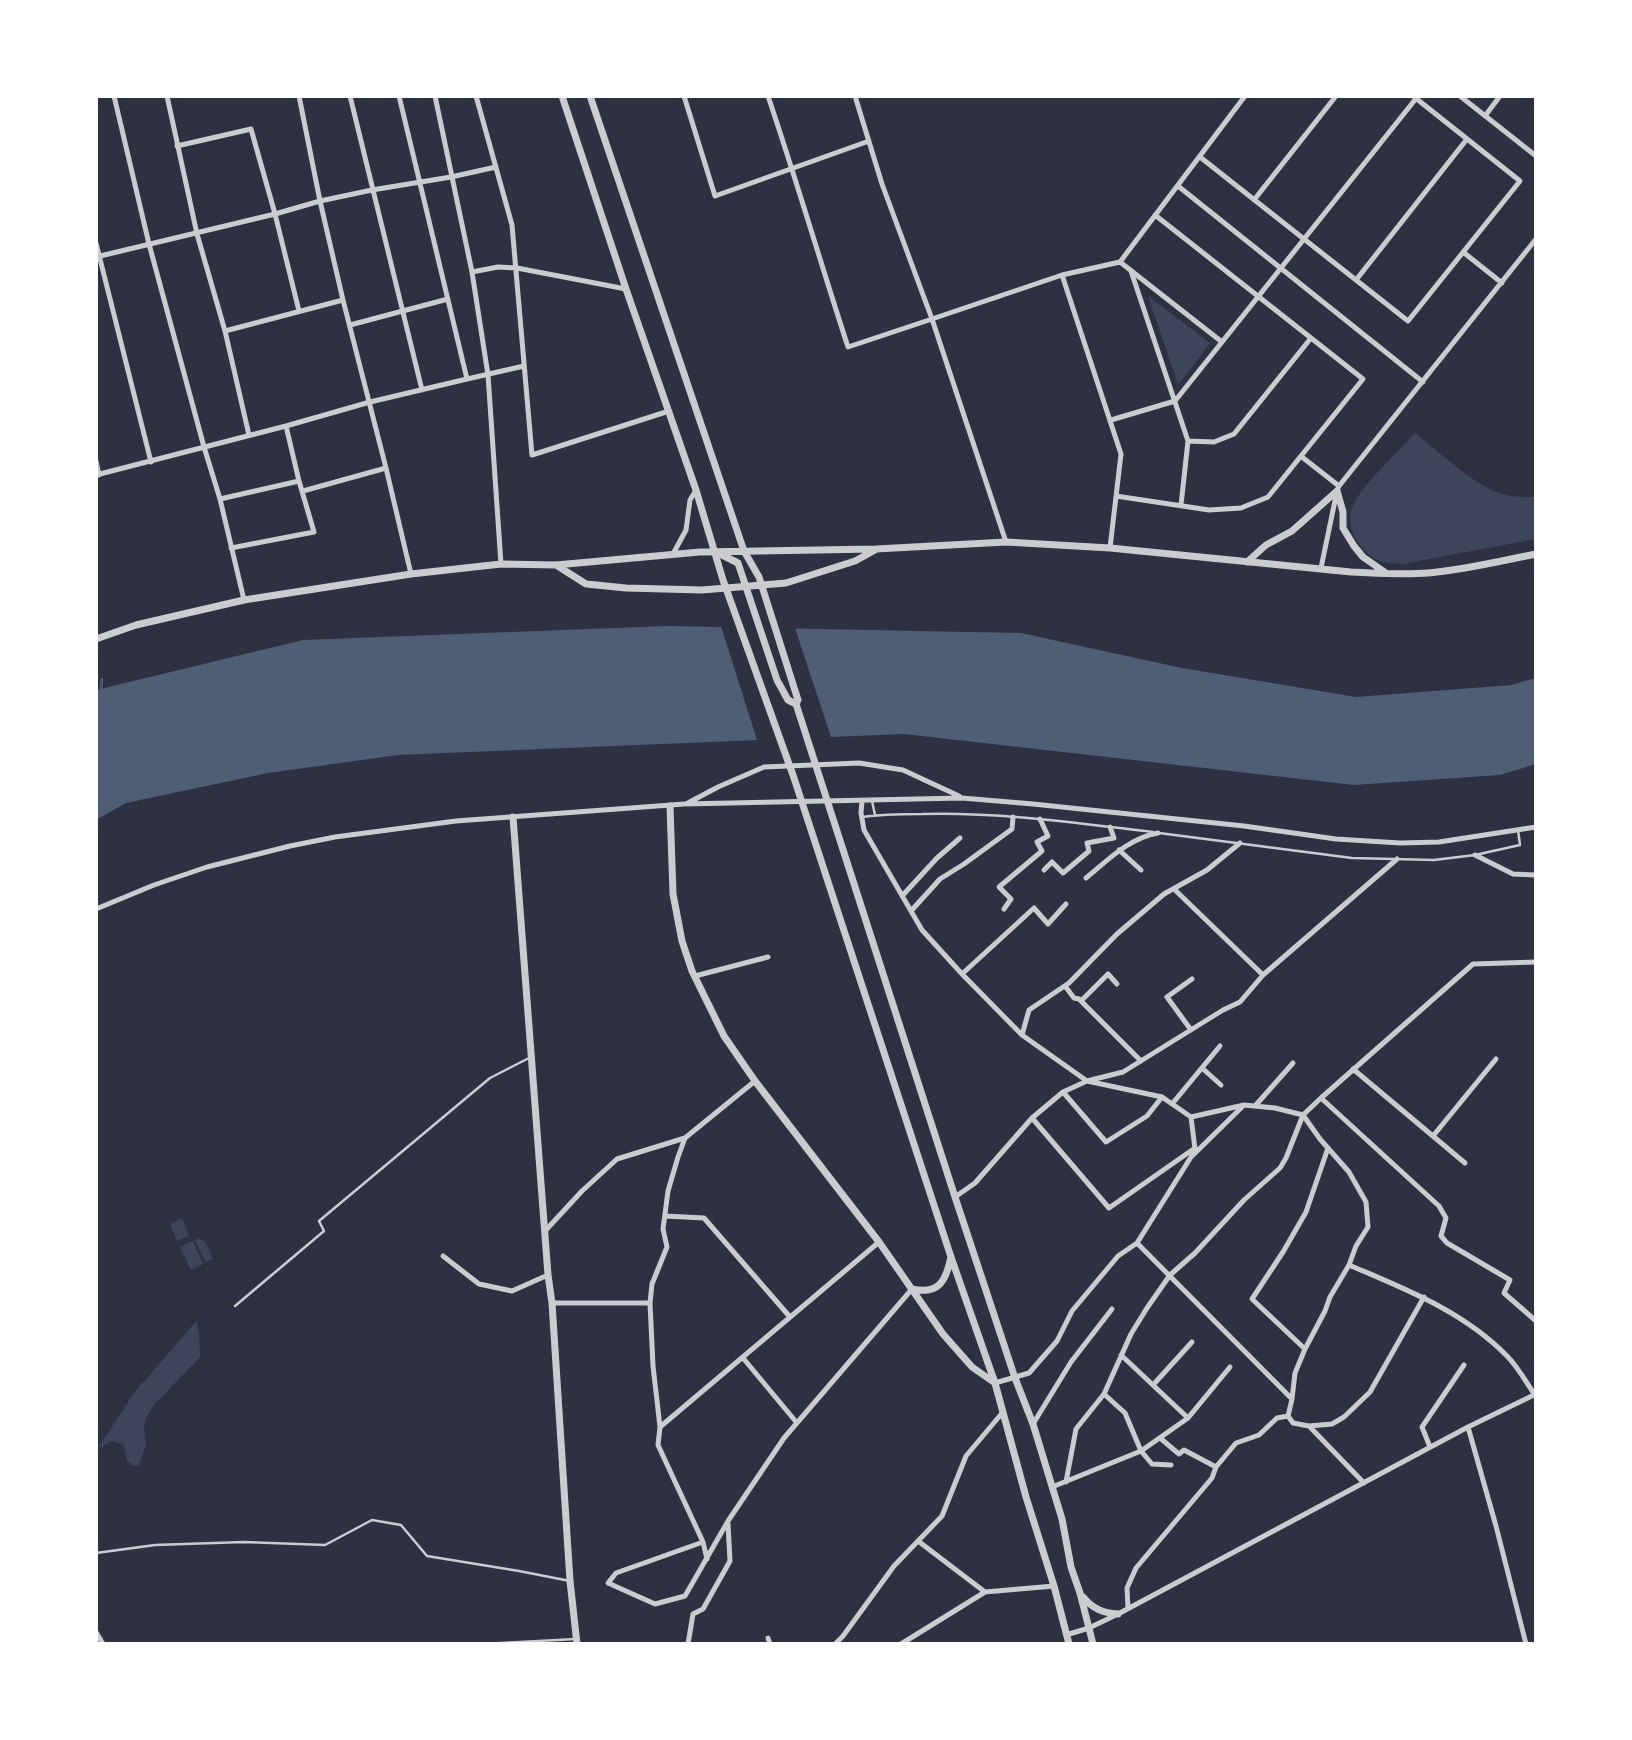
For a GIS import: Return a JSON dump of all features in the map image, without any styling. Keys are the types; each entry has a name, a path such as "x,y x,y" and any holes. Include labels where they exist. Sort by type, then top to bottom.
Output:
{"street":[{"path":"114,96 149,244 220,499 244,600"},
{"path":"167,96 197,234 225,331 249,435"},
{"path":"299,96 343,300 411,574"},
{"path":"350,96 422,390"},
{"path":"399,96 467,380"},
{"path":"435,96 471,272 488,375 501,564"},
{"path":"476,96 512,225 532,456 669,411"},
{"path":"562,96 995,1383 1068,1640 1468,1427 1535,1395 1509,1357 1482,1332 1424,1297 1349,1265"},
{"path":"590,96 744,551 759,577 798,700 796,704 818,776 1015,1378 1033,1424 1062,1519 1071,1567 1093,1644"},
{"path":"684,96 715,196 869,141"},
{"path":"768,96 848,347 1062,275 1120,262 1245,96"},
{"path":"855,96 882,184 932,319 1006,542"},
{"path":"1254,200 1336,96"},
{"path":"1460,96 1536,156"},
{"path":"1485,116 1500,96"},
{"path":"1111,420 1175,401 1305,239 1416,97 1520,181 1408,321 1305,239 1200,157"},
{"path":"177,146 251,129 299,311"},
{"path":"1356,280 1467,139"},
{"path":"98,257 320,201 496,166"},
{"path":"1178,186 1423,382"},
{"path":"1116,496 1209,510 1241,508 1268,497 1363,379 1155,215"},
{"path":"1247,562 1266,545 1292,531 1338,489 1536,239"},
{"path":"96,243 151,462"},
{"path":"1463,252 1502,283"},
{"path":"1120,262 1222,342"},
{"path":"471,272 498,267 517,268 625,289"},
{"path":"1131,271 1188,441 1181,505"},
{"path":"1062,275 1121,454 1110,548"},
{"path":"350,325 448,299"},
{"path":"225,331 343,300"},
{"path":"1188,441 1214,442 1234,434 1311,338"},
{"path":"96,461 98,475 370,402 524,366"},
{"path":"231,548 314,532 286,426"},
{"path":"1301,457 1338,489 1343,528 1354,547 1388,573"},
{"path":"303,491 386,468"},
{"path":"220,499 299,481"},
{"path":"1321,568 1338,489"},
{"path":"673,554 686,530 690,500 696,491"},
{"path":"96,639 136,625 244,600 411,574 501,564 556,565 715,551 876,549 1006,542 1110,548 1388,573 1461,569 1536,554"},
{"path":"556,565 586,584 626,589 702,590 786,583 855,561 876,549"},
{"path":"715,551 738,563 777,680 788,701 796,704"},
{"path":"684,804 764,767 859,763 903,771 962,798"},
{"path":"96,909 207,867 335,837 513,817 684,804 962,798 1244,826 1336,839 1400,843 1438,842 1536,827"},
{"path":"862,801 861,815 868,839 922,930 1022,1035 1087,1081 1162,1097 1192,1117 1244,1105 1275,1108 1303,1115 1349,1172 1366,1202 1368,1227 1305,1349 1295,1373 1287,1416"},
{"path":"670,806 673,894 682,941 695,976 724,1036 941,1331 972,1367 995,1383 1029,1373 1057,1341 1072,1311 1118,1256 1137,1242 1195,1151 1192,1117"},
{"path":"513,817 552,1303 570,1581 578,1642"},
{"path":"911,911 940,879 1012,829 1013,817"},
{"path":"1003,909 1011,899 999,887 1042,851 1037,842 1048,836 1040,819"},
{"path":"1044,870 1052,862 1063,873 1089,851 1087,843 1114,838 1110,827"},
{"path":"1086,878 1119,850 1146,835 1158,833"},
{"path":"902,895 960,838"},
{"path":"1022,1035 1029,1010 1065,986 1117,934 1164,894 1207,870 1240,843"},
{"path":"1119,850 1141,870"},
{"path":"1475,855 1513,874 1536,875"},
{"path":"955,1197 975,1183 1032,1118 1063,1092 1087,1081 1123,1072 1240,1002 1263,975 1397,859"},
{"path":"1174,889 1263,975"},
{"path":"962,974 1034,908 1048,924 1066,904"},
{"path":"695,976 768,957"},
{"path":"1066,1482 1076,1429 1104,1394 1121,1355 1147,1308 1170,1275 1195,1253 1244,1200 1280,1168 1303,1115 1473,964 1536,962"},
{"path":"1081,1001 1108,974 1117,984"},
{"path":"1191,1030 1167,997 1192,979"},
{"path":"1065,986 1074,998 1081,1001 1140,1061"},
{"path":"1172,1104 1220,1046"},
{"path":"1433,1136 1496,1059"},
{"path":"1255,1106 1293,1063"},
{"path":"1202,1068 1221,1085"},
{"path":"1353,1069 1465,1163"},
{"path":"545,1231 582,1191 617,1159 685,1138 755,1081"},
{"path":"1063,1092 1106,1142 1147,1116 1162,1097"},
{"path":"1321,1098 1439,1206 1446,1218 1441,1236 1447,1243 1510,1280 1504,1293 1535,1320"},
{"path":"1032,1118 1110,1208 1195,1151 1244,1105"},
{"path":"685,1138 668,1191 663,1229 667,1247 652,1284 650,1303 653,1366 660,1427 658,1445 703,1542 707,1559"},
{"path":"1305,1349 1252,1299 1306,1212 1328,1148"},
{"path":"664,1216 704,1218 790,1317"},
{"path":"660,1427 878,1242"},
{"path":"1137,1242 1292,1399"},
{"path":"443,1256 480,1284 512,1291 548,1275"},
{"path":"912,1289 930,1290 942,1283 951,1257"},
{"path":"703,1542 616,1573 608,1583 655,1604 685,1596 728,1521 784,1438 912,1289"},
{"path":"1287,1416 1293,1423 1309,1426 1332,1424 1344,1417 1370,1392 1424,1297"},
{"path":"552,1303 650,1303"},
{"path":"1033,1424 1071,1362 1112,1309"},
{"path":"1153,1385 1192,1342"},
{"path":"1121,1355 1188,1418"},
{"path":"743,1357 797,1423"},
{"path":"1430,1447 1422,1427 1464,1366"},
{"path":"1052,1487 1140,1451 1160,1438 1188,1418 1230,1367"},
{"path":"1104,1394 1125,1413 1140,1451 1152,1464 1171,1465"},
{"path":"835,1644 844,1636 894,1566 942,1516 966,1456 1003,1412"},
{"path":"1128,1608 1127,1588 1136,1568 1212,1478 1216,1467 1236,1443 1259,1435 1277,1418 1287,1416"},
{"path":"1309,1426 1364,1483"},
{"path":"1468,1427 1526,1644"},
{"path":"1160,1438 1179,1454 1184,1450 1216,1467"},
{"path":"688,1644 693,1614 703,1609 730,1561 728,1521"},
{"path":"918,1541 985,1592"},
{"path":"901,1644 985,1592 1054,1586"},
{"path":"1080,1593 1103,1614 1118,1614"},
{"path":"96,1632 103,1644"}],"lane":[{"path":"872,801 875,815"},
{"path":"861,815 943,813 1040,819 1352,858 1434,860 1475,855 1520,845 1518,830"},
{"path":"234,1306 324,1231 319,1221 415,1140 490,1078 532,1057"},
{"path":"96,1553 155,1545 244,1542 325,1545 372,1520 401,1525 426,1556 570,1581"},
{"path":"482,1644 578,1642"}],"shaded area":[{"path":"1148,296 1210,343 1178,385"},
{"path":"1415,433 1491,490 1510,496 1536,497 1536,539 1403,564 1384,562 1369,555 1354,534 1350,515 1353,506 1370,481"},
{"path":"667,626 1021,633 1182,668 1356,697 1511,685 1536,678 1536,764 1500,775 1354,785 904,734 398,755 268,773 126,803 96,820 96,690 303,640"},
{"path":"182,1218 189,1236 177,1241 170,1224"},
{"path":"197,1238 205,1243 213,1259 206,1262 195,1241"},
{"path":"193,1241 203,1264 191,1270 180,1247"},
{"path":"196,1321 200,1357 154,1405 146,1418 146,1445 139,1465 133,1466 127,1461 124,1445 112,1441 98,1448 134,1393"}],"pier":[{"path":"720,623 794,625 832,740 758,743"}],"waterway":[{"path":"101,690 102,679"}]}
